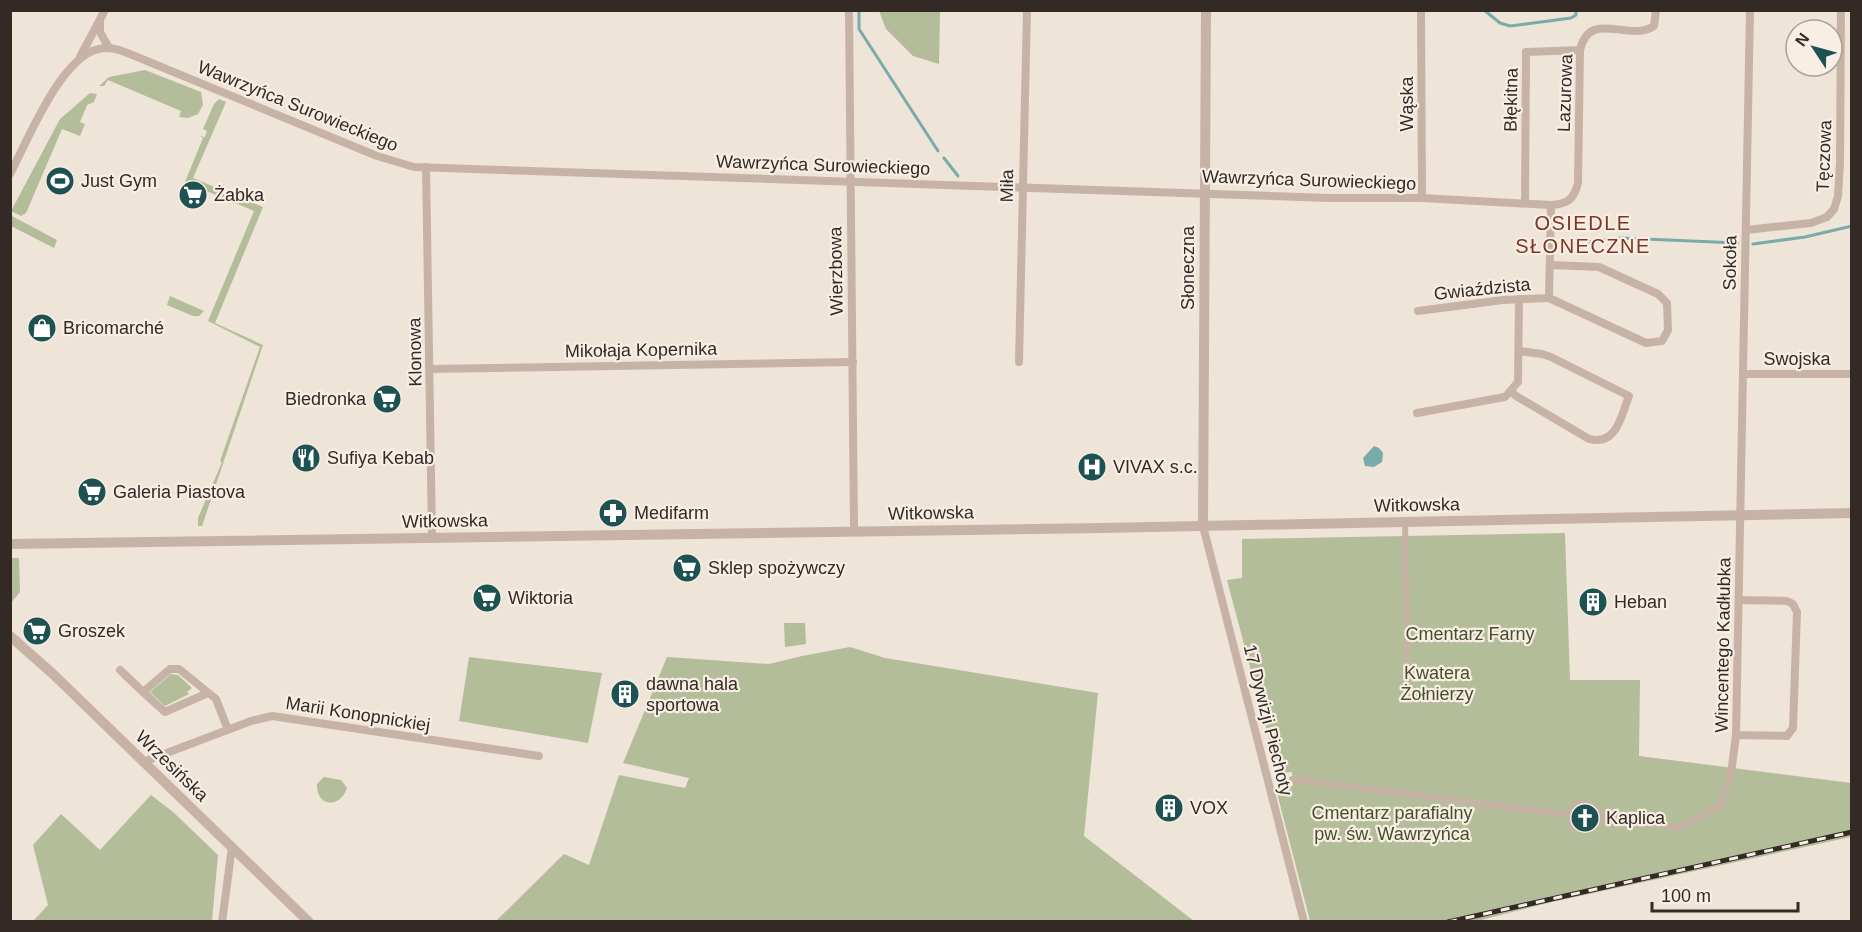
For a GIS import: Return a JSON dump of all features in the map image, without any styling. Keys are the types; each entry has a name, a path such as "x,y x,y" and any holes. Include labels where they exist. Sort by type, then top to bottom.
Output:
{"street":[{"path":"10,174 58,80 77,61 105,10"},
{"name":"Wierzbowa","path":"849,10 854,530"},
{"name":"Miła","path":"1018,362 1027,10"},
{"name":"Słoneczna","path":"1203,526 1206,10"},
{"name":"Wąska","path":"1421,10 1422,198"},
{"name":"Lazurowa","path":"1570,201 1578,183 1580,50 1583,37 1592,30 1648,30 1654,26 1656,10"},
{"name":"Sokoła","path":"1740,515 1750,10"},
{"name":"Tęczowa","path":"1746,230 1811,223 1827,217 1834,210 1838,196 1840,163 1841,10"},
{"path":"100,20 100,32 109,48"},
{"name":"Wawrzyńca Surowieckiego","path":"77,61 85,54 109,48 138,57 406,166 1330,198 1422,198 1551,205 1570,201"},
{"name":"Błękitna","path":"1525,203 1526,51 1580,50"},
{"name":"Klonowa","path":"426,167 432,538"},
{"name":"Gwiaździsta","path":"1549,298 1551,205"},
{"name":"Gwiaździsta","path":"1418,311 1519,299 1549,298 1646,343 1662,341 1668,330 1667,303 1658,294 1599,267 1551,265"},
{"path":"1417,413 1505,396 1511,391 1518,382 1519,299"},
{"path":"1511,391 1595,440 1608,438 1616,431 1629,396 1551,357 1519,351"},
{"name":"Mikołaja Kopernika","path":"430,369 852,362"},
{"name":"Swojska","path":"1743,374 1851,374"},
{"name":"Witkowska","path":"10,544 1203,526 1851,513"},
{"name":"Wincentego Kadłubka","path":"1731,774 1736,735 1740,515"},
{"path":"1405,522 1408,703"},
{"name":"17 Dywizji Piechoty","path":"1203,526 1304,921"},
{"path":"1736,735 1787,736 1793,728 1797,612 1793,604 1787,601 1739,600"},
{"name":"Wrzesińska","path":"10,636 309,921"},
{"path":"143,692 170,669 179,669 216,699 228,730"},
{"path":"120,670 165,712 208,693"},
{"name":"Marii Konopnickiej","path":"143,762 272,716 539,756"},
{"path":"1601,819 1679,828 1685,826 1701,814 1721,805 1731,774"},
{"path":"1292,779 1571,815"},
{"path":"1578,803 1589,804 1601,819 1600,822 1585,830 1576,829 1570,824 1572,808 1578,803"},
{"path":"222,921 232,847"}],"green space":[{"path":"879,11 940,11 939,64 913,56 886,29"},
{"path":"145,70 201,92 203,105 198,114 188,118 179,117 181,111 108,80 104,86 99,86 109,77"},
{"path":"90,93 97,94 94,102 87,105 80,122 85,124 80,136 62,129 26,213 21,216 11,211 60,119"},
{"path":"219,99 226,102 193,178 263,207 215,323 263,345 202,526 198,526 198,518 222,462 220,461 260,347 208,321 254,211 185,182 203,138 200,136 205,137 207,131 203,129 214,104"},
{"path":"10,215 57,240 54,248 11,226"},
{"path":"170,296 204,311 199,316 193,316 167,305"},
{"path":"1565,533 1570,680 1640,680 1639,756 1851,783 1851,837 1552,902 1477,921 1310,921 1276,789 1293,786 1292,772 1278,773 1227,580 1242,578 1242,539"},
{"path":"11,558 19,558 20,592 11,603"},
{"path":"784,623 805,623 806,644 785,647"},
{"path":"850,647 885,658 1098,693 1084,836 1194,921 496,921 564,854 589,865 619,775 685,788 689,778 623,763 667,657 769,664"},
{"path":"469,657 602,673 588,743 459,721"},
{"path":"171,674 178,675 192,688 187,692 189,694 165,706 150,692"},
{"path":"324,777 341,780 347,788 344,795 334,802 324,801 318,792 317,784"},
{"path":"151,795 173,812 218,855 212,921 33,921 48,905 33,845 61,814 100,850"}],"water":[{"path":"1374,446 1383,453 1382,462 1374,467 1365,466 1363,458"}],"waterway":[{"path":"859,10 859,29 938,151"},
{"path":"1484,10 1500,23 1510,26 1571,18 1576,15 1576,10"},
{"path":"944,158 958,176"},
{"path":"1753,244 1805,237 1852,226"},
{"path":"1568,244 1621,238 1738,243"}],"railway":[{"path":"1448,922 1852,832"}],"place":[{"name":"Just Gym","path":"60,181"},
{"name":"Żabka","path":"193,195"},
{"name":"Bricomarché","path":"42,328"},
{"name":"Biedronka","path":"387,399"},
{"name":"Sufiya Kebab","path":"306,458"},
{"name":"VIVAX s.c.","path":"1092,467"},
{"name":"Galeria Piastova","path":"92,492"},
{"name":"Medifarm","path":"613,513"},
{"name":"Sklep spożywczy","path":"687,568"},
{"name":"Wiktoria","path":"487,598"},
{"name":"Heban","path":"1593,602"},
{"name":"Groszek","path":"37,631"},
{"name":"dawna hala sportowa","path":"625,694"},
{"name":"VOX","path":"1169,808"},
{"name":"Kaplica","path":"1585,818"}],"district":[{"name":"OSIEDLE SŁONECZNE","path":"1583,234"}],"park label":[{"name":"Cmentarz Farny","path":"1470,634"},
{"name":"Kwatera Żołnierzy","path":"1437,683"},
{"name":"Cmentarz parafialny pw. św. Wawrzyńca","path":"1392,823"}]}
